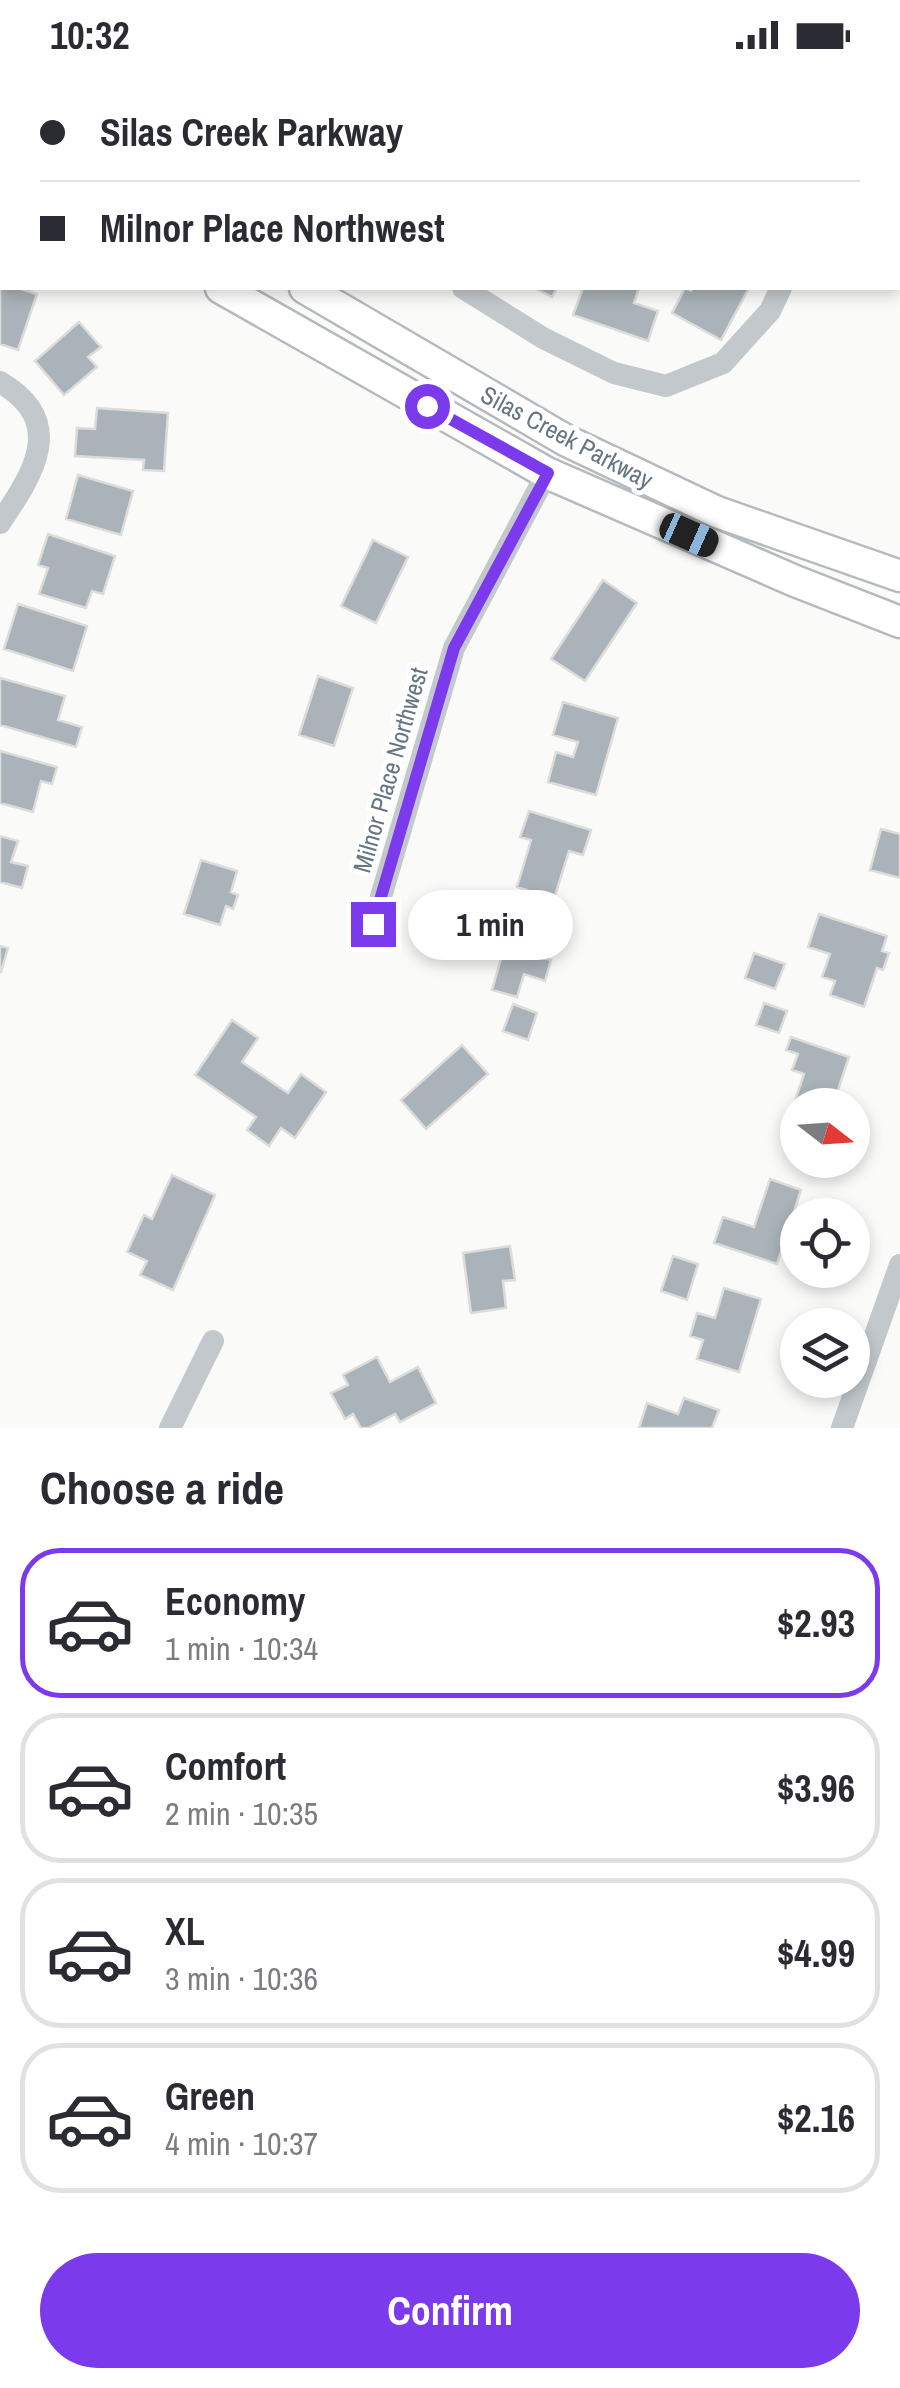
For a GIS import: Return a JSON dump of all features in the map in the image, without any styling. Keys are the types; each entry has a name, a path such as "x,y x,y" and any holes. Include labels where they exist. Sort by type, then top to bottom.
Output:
{"main road":[{"name":"Silas Creek Parkway","path":"225,290 548,473 900,622"},
{"name":"Silas Creek Parkway","path":"308,290 567,441 717,512 900,576"}],"street":[{"path":"467,290 542,338 614,373 666,386 724,363 770,311 780,290"},
{"path":"0,382 29,406 39,437 38,459 30,479 0,523"},
{"name":"Milnor Place Northwest","path":"373,924 454,648 548,473"},
{"path":"842,1428 900,1265"},
{"path":"170,1428 213,1341"}],"building":[{"path":"0,290 37,294 18,350 0,344"},
{"path":"582,290 638,290 634,303 658,311 648,341 573,315"},
{"path":"684,290 748,290 721,340 672,313"},
{"path":"79,322 101,347 88,357 97,367 64,395 35,361"},
{"path":"97,408 168,413 164,471 143,470 144,460 75,456 77,428 95,429"},
{"path":"78,475 133,491 121,535 66,519"},
{"path":"48,534 115,556 103,594 92,591 86,608 39,594 48,568 38,565"},
{"path":"373,540 408,557 376,623 341,606"},
{"path":"603,580 637,603 585,681 551,659"},
{"path":"18,604 87,626 73,671 4,649"},
{"path":"318,676 353,688 334,746 299,735"},
{"path":"0,678 65,696 58,720 82,727 76,747 0,725"},
{"path":"563,702 618,718 596,795 548,782 556,752 573,757 578,742 553,735"},
{"path":"0,751 57,767 52,784 41,781 33,812 0,803"},
{"path":"529,811 591,830 583,855 569,851 554,899 517,887 531,840 520,837"},
{"path":"881,829 900,834 900,878 870,870"},
{"path":"0,836 18,841 11,862 28,866 22,888 0,882"},
{"path":"201,860 237,871 231,892 238,895 233,909 226,906 220,925 184,914"},
{"path":"819,914 887,936 882,951 889,953 883,970 877,968 864,1007 830,995 835,981 822,977 830,954 808,947"},
{"path":"499,915 547,929 539,957 551,960 545,981 524,974 517,997 492,990 504,948 491,944"},
{"path":"0,946 8,948 1,972 0,972"},
{"path":"754,953 785,964 775,989 745,978"},
{"path":"764,1003 787,1011 779,1033 756,1025"},
{"path":"513,1004 537,1013 528,1040 503,1031"},
{"path":"232,1020 258,1038 242,1062 288,1093 301,1074 326,1092 295,1138 281,1128 269,1146 247,1130 256,1117 195,1075"},
{"path":"791,1037 849,1057 839,1088 799,1088 804,1074 792,1070 798,1054 786,1050"},
{"path":"462,1045 488,1074 426,1129 401,1100"},
{"path":"172,1175 215,1195 173,1290 140,1275 147,1261 127,1252 144,1215 152,1219"},
{"path":"770,1179 801,1190 798,1198 780,1198 777,1264 714,1243 723,1217 754,1227"},
{"path":"510,1246 515,1280 503,1281 506,1308 471,1313 463,1253"},
{"path":"673,1256 698,1264 687,1300 661,1291"},
{"path":"724,1288 761,1299 739,1372 697,1359 703,1340 690,1336 697,1313 715,1318"},
{"path":"377,1357 390,1382 418,1367 436,1403 400,1422 395,1414 368,1428 361,1428 353,1414 345,1419 331,1393 348,1385 343,1375"},
{"path":"684,1398 719,1410 712,1428 639,1428 647,1403 678,1414"}],"route":[{"path":"373,924 454,648 548,473 427,406"}]}
